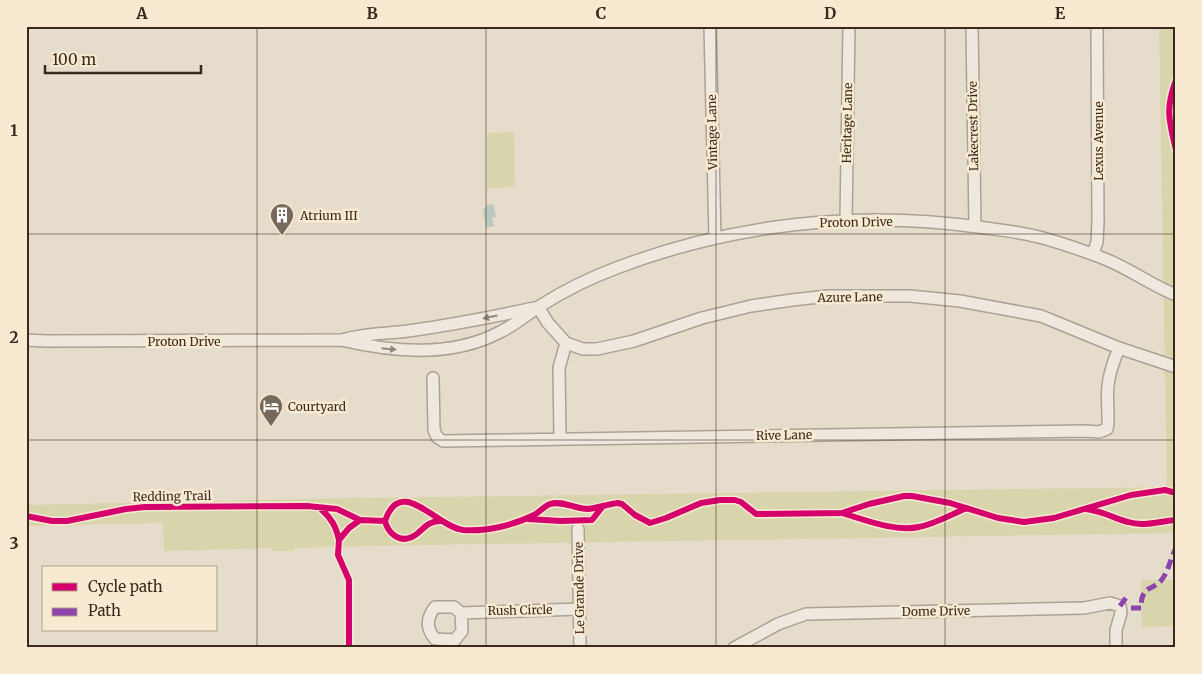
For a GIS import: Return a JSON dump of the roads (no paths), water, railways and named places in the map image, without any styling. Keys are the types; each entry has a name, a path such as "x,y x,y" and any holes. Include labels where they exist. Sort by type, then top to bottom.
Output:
{"street":[{"name":"Vintage Lane","path":"710,26 715,238"},
{"name":"Heritage Lane","path":"846,221 849,26"},
{"name":"Lakecrest Drive","path":"972,26 975,226"},
{"name":"Lexus Avenue","path":"1092,254 1097,242 1098,222 1097,26"},
{"name":"Proton Drive","path":"26,340 46,342 341,340 410,351 462,347 500,332 564,291 617,268 668,250 715,238 797,224 846,221 927,221 975,226 1042,238 1092,254 1125,268 1144,280 1176,295"},
{"name":"Azure Lane","path":"566,344 582,349 616,346 702,318 750,306 828,296 893,296 960,301 1041,316 1119,348 1176,367"},
{"name":"Proton Drive","path":"341,340 354,336 463,323 538,307"},
{"path":"538,307 548,323 566,344 559,368 560,438"},
{"name":"Rive Lane","path":"433,378 434,430 443,441 1099,432 1107,429 1109,424 1107,406 1108,385 1119,348"},
{"name":"Le Grande Drive","path":"578,528 580,648"},
{"name":"Dome Drive","path":"734,648 793,618 822,614 1084,608 1110,603 1120,606 1121,613 1116,630 1116,648"},
{"name":"Rush Circle","path":"461,613 470,611 580,609"}],"place":[{"name":"Atrium III","path":"282,236"},
{"name":"Courtyard","path":"271,427"}]}
